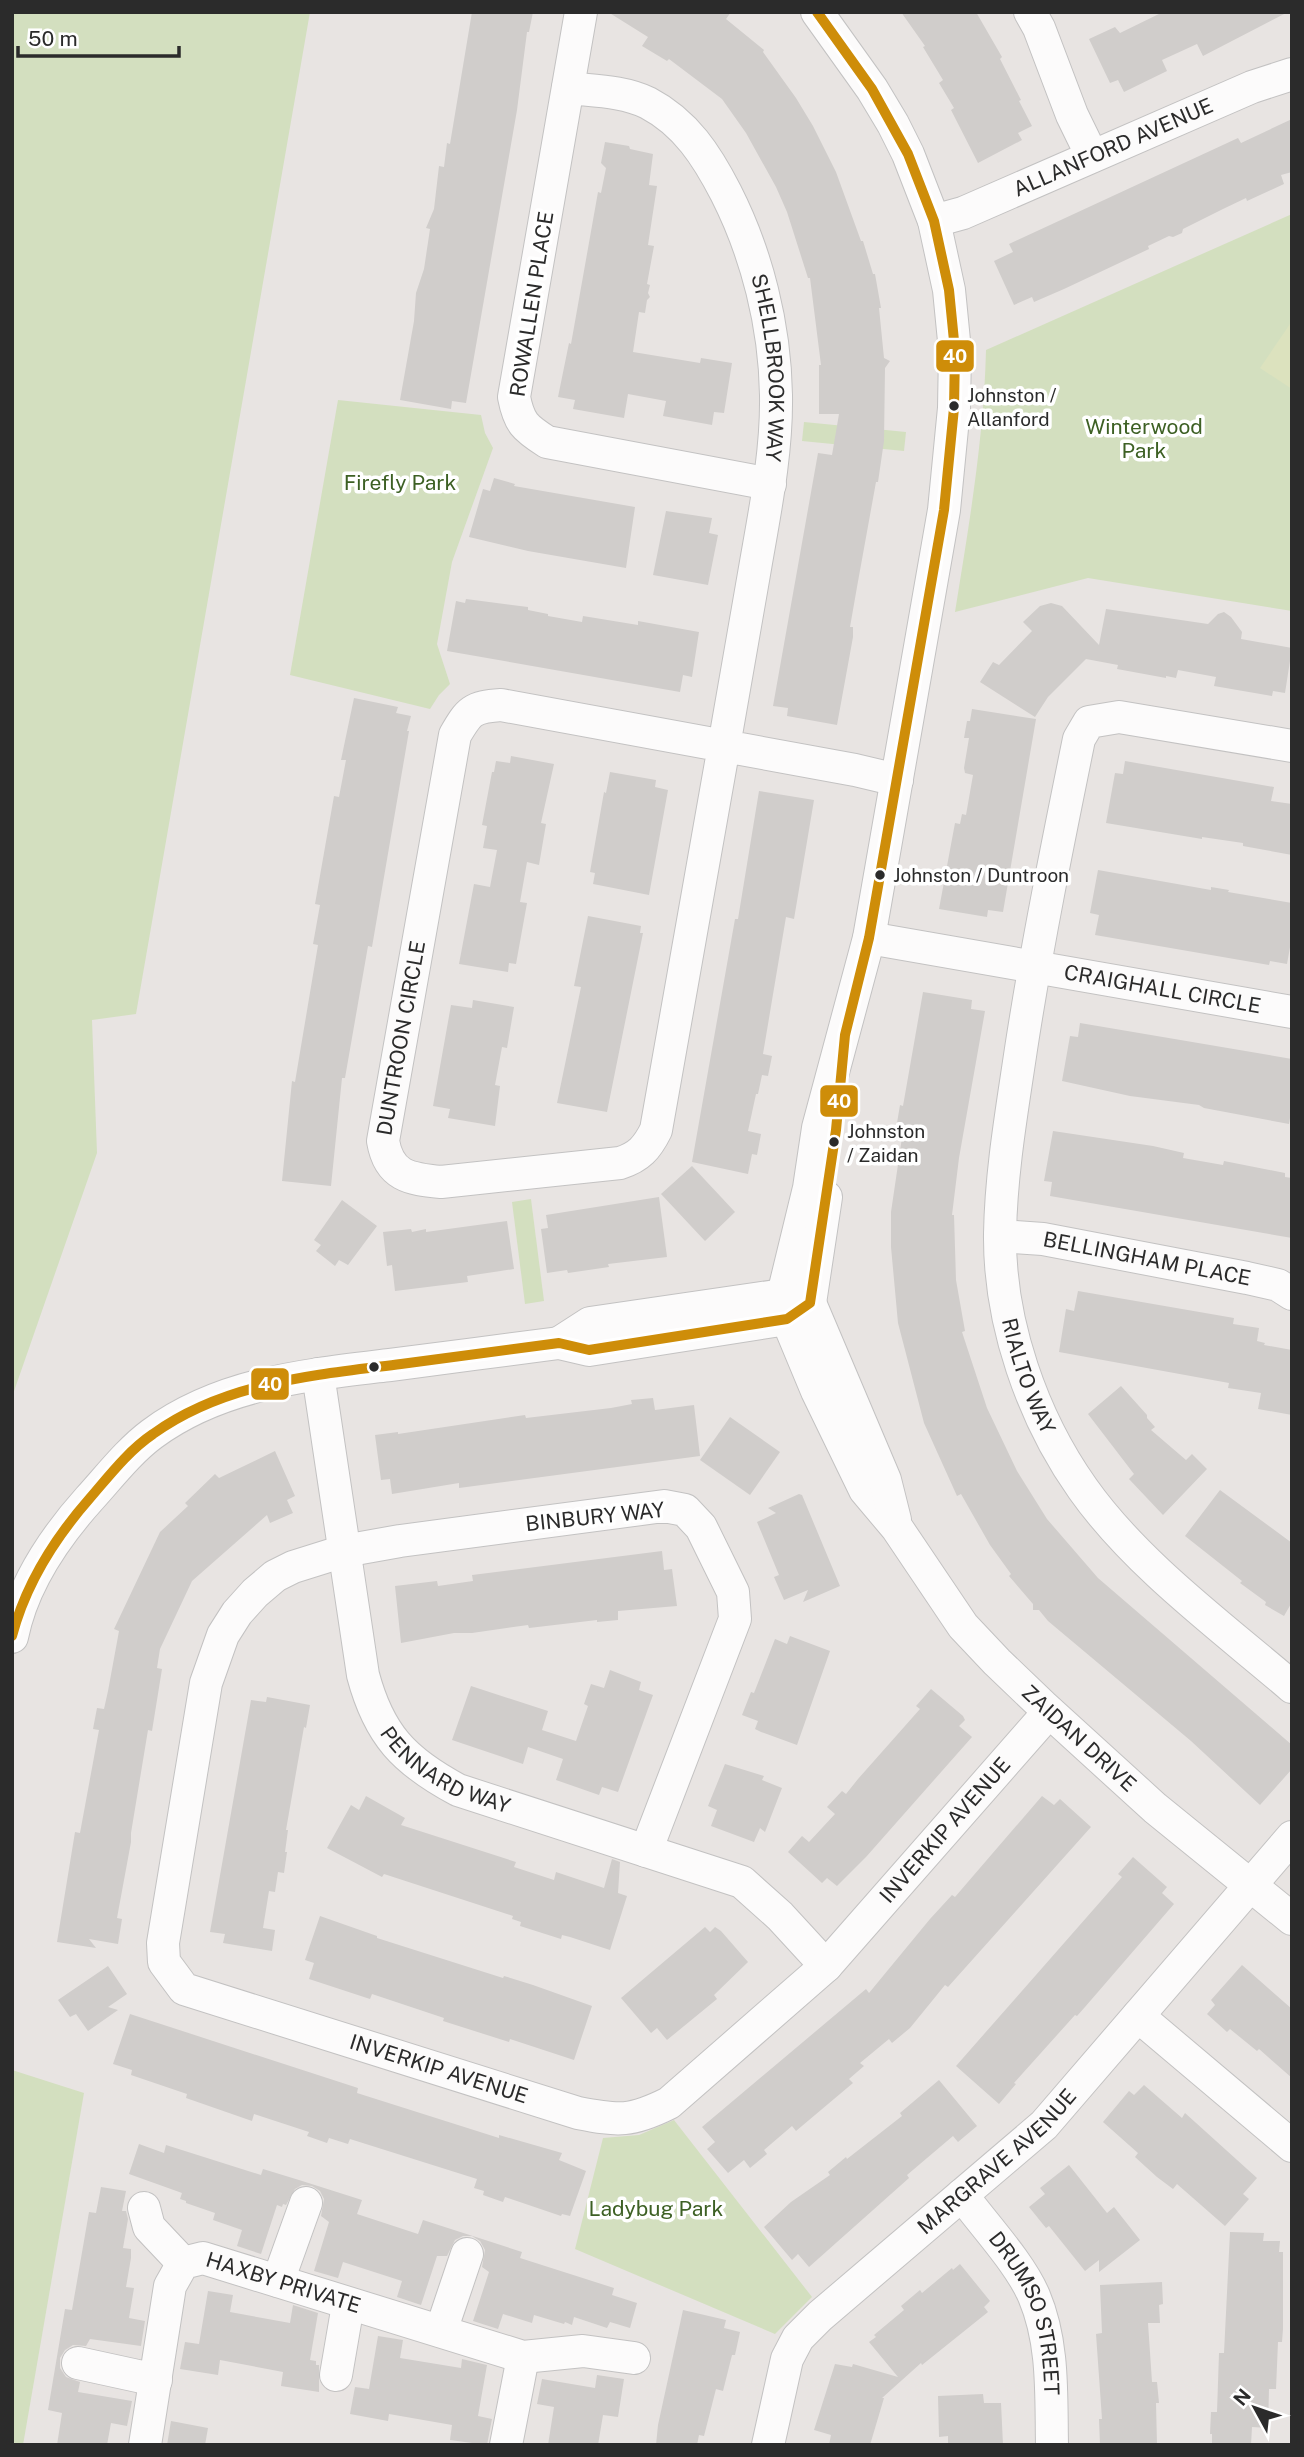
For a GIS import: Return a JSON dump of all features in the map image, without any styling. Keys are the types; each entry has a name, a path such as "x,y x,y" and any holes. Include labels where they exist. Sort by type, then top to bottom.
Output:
{"street":[{"name":"ROWALLEN PLACE","path":"581,12 514,397 518,416 527,429 547,442 770,484"},
{"path":"12,1637 16,1617 40,1566 71,1519 112,1472 152,1434 200,1406 233,1393 290,1377 559,1343 589,1350 793,1306 836,1130 845,1035 869,938 944,510 954,408 955,351 949,290 934,221 908,154 893,124 872,89 817,12"},
{"path":"1030,12 1040,28 1072,115 1092,156"},
{"name":"ALLANFORD AVENUE","path":"934,221 963,214 1252,87 1292,74"},
{"name":"SHELLBROOK WAY","path":"568,88 623,94 646,102 672,118 696,142 735,210 767,310 776,396 770,484 723,747"},
{"name":"DUNTROON CIRCLE","path":"723,747 656,1130 648,1147 634,1158 620,1163 440,1182 413,1180 398,1173 385,1156 383,1141 455,735 467,714 484,706 501,705 855,770 897,780"},
{"path":"1033,967 1079,739 1089,722 1119,717 1292,746"},
{"name":"CRAIGHALL CIRCLE","path":"869,938 1292,1012"},
{"name":"RIALTO WAY","path":"1033,967 1005,1158 1000,1236 1006,1302 1019,1363 1057,1447 1083,1489 1116,1530 1157,1571 1292,1687"},
{"name":"BELLINGHAM PLACE","path":"1000,1236 1044,1239 1247,1278 1278,1285 1292,1294"},
{"name":"ZAIDAN DRIVE","path":"793,1306 817,1391 865,1490 897,1528 963,1626 996,1662 1155,1808 1292,1919"},
{"name":"PENNARD WAY","path":"318,1374 363,1675 370,1702 382,1727 398,1747 418,1767 458,1790 742,1882 780,1916 826,1966"},
{"name":"BINBURY WAY","path":"344,1551 400,1541 664,1506 685,1510 701,1527 733,1592 735,1619 646,1852"},
{"name":"INVERKIP AVENUE","path":"344,1551 293,1567 275,1576 237,1613 223,1635 212,1661 204,1697 163,1943 164,1962 184,1989 578,2113 618,2120 642,2116 669,2103 826,1966 1049,1712"},
{"path":"1251,1884 1292,1837"},
{"name":"MARGRAVE AVENUE","path":"768,2445 782,2374 797,2338 1044,2124 1251,1884"},
{"path":"1138,2015 1292,2146"},
{"name":"DRUMSO STREET","path":"962,2195 1020,2271 1034,2294 1044,2325 1051,2365 1052,2445"},
{"path":"278,2281 306,2203"},
{"path":"144,2208 149,2227 183,2263"},
{"path":"441,2331 467,2254"},
{"name":"HAXBY PRIVATE","path":"145,2445 170,2286 183,2263 203,2258 523,2357"},
{"path":"336,2375 348,2305"},
{"path":"506,2445 523,2357 583,2351 634,2358"},
{"path":"78,2363 156,2379"}],"green space":[{"path":"12,12 310,12 136,1014 92,1020 97,1153 12,1397"},
{"name":"Winterwood Park","path":"1292,214 1292,611 1088,578 955,612 979,449 986,350"},
{"path":"1292,321 1292,389 1260,368"},
{"name":"Firefly Park","path":"338,400 481,415 485,433 493,448 452,562 437,644 450,684 430,709 290,675"},
{"path":"804,422 906,432 904,451 802,441"},
{"path":"531,1199 544,1301 525,1304 512,1202"},
{"path":"12,2070 84,2093 23,2445 12,2445"},
{"name":"Ladybug Park","path":"674,2120 812,2297 775,2334 575,2249 603,2138 639,2135"}],"building":[{"path":"472,12 533,12 527,32 517,110 466,403 452,401 451,409 400,400 414,321 416,293 424,269 430,229 426,228 434,209 439,166 444,167 447,143 450,144"},
{"path":"608,12 731,12 726,19 764,50 813,126 836,172 875,274 881,308 884,358 890,361 885,368 884,441 850,627 853,627 853,637 837,725 787,716 788,708 773,706 818,453 832,455 839,414 819,414 821,365 810,278 776,187 746,133 722,99 669,59 667,61 642,46 648,37"},
{"path":"901,12 976,12 1002,57 1000,59 1032,126 1018,133 1022,140 978,163 951,110 954,108 939,83 943,80 923,47 925,46"},
{"path":"1163,12 1288,12 1203,56 1197,44 1162,60 1167,71 1124,92 1118,80 1110,83 1089,39 1115,27 1120,33"},
{"path":"1292,119 1292,172 1281,175 1284,184 1247,201 1246,198 1183,229 1182,233 1169,236 1148,246 1149,249 1064,289 1034,302 1032,297 1014,305 994,261 1013,252 1009,244 1238,138 1241,143"},
{"path":"605,142 653,154 649,185 657,186 648,245 654,246 647,284 650,285 650,297 645,313 639,312 633,352 700,363 701,358 732,363 724,413 714,412 712,425 663,416 666,401 628,394 624,418 573,409 575,400 558,397 569,343 571,344 598,192 601,193 606,168 601,163"},
{"path":"494,478 515,484 514,486 635,507 626,568 528,551 469,537 483,489 490,491"},
{"path":"666,511 712,518 709,533 718,535 708,585 653,575"},
{"path":"466,599 528,607 528,610 548,616 582,622 583,616 638,625 638,621 699,632 692,677 683,675 680,692 447,651 456,601 465,603"},
{"path":"1051,603 1062,606 1099,645 1106,609 1208,624 1224,612 1242,632 1241,639 1292,648 1285,693 1273,691 1272,696 1214,686 1216,677 1178,670 1176,678 1166,678 1117,669 1118,665 1086,659 1048,697 1035,717 980,682 993,662 999,665 1032,631 1023,622 1040,606"},
{"path":"354,698 398,707 396,713 411,716 372,947 368,946 345,1078 342,1078 331,1186 282,1181 292,1081 295,1082 318,945 313,944 320,905 315,904 334,796 339,797 346,760 341,760"},
{"path":"972,709 1036,719 1003,912 988,910 987,917 939,909 955,823 960,824 962,814 966,815 973,775 965,773 964,768 969,738 964,738"},
{"path":"511,756 554,764 541,823 546,824 539,865 527,862 520,902 527,903 516,964 509,963 508,972 459,964 474,884 490,887 497,850 483,848 487,826 482,825 492,772 496,761 510,763"},
{"path":"1125,761 1274,787 1271,801 1292,804 1292,855 1243,846 1243,843 1106,823 1115,773 1123,774"},
{"path":"610,772 656,780 655,787 668,790 649,895 593,884 595,873 590,872"},
{"path":"759,791 814,800 794,919 786,917 763,1054 772,1056 768,1076 762,1075 748,1131 761,1134 757,1155 752,1154 748,1174 692,1162"},
{"path":"1098,870 1211,890 1211,887 1229,890 1228,892 1292,903 1292,936 1287,964 1270,961 1269,965 1095,935 1099,915 1090,913"},
{"path":"588,916 641,926 640,933 643,933 607,1112 557,1103 581,987 574,986"},
{"path":"923,992 972,1000 971,1009 985,1011 959,1158 952,1215 956,1280 965,1331 962,1332 987,1408 1017,1471 1047,1519 1098,1578 1292,1745 1292,1769 1260,1805 1191,1741 1048,1621 1039,1610 1033,1610 1033,1604 1009,1576 1011,1574 990,1545 961,1494 957,1496 924,1423 898,1323 891,1247 891,1212 904,1124 897,1123 900,1105 903,1106"},
{"path":"473,1000 514,1007 507,1048 502,1047 495,1085 500,1086 495,1126 448,1118 450,1109 433,1106 451,1005 472,1008"},
{"path":"1080,1023 1292,1059 1292,1119 1290,1118 1289,1124 1062,1081 1070,1036 1078,1037"},
{"path":"1053,1131 1153,1146 1184,1153 1183,1158 1223,1165 1224,1161 1285,1173 1285,1177 1292,1178 1292,1238 1050,1196 1052,1182 1044,1181"},
{"path":"692,1166 735,1212 705,1241 661,1194"},
{"path":"659,1197 667,1257 608,1264 609,1267 568,1273 567,1270 547,1273 541,1229 548,1228 546,1215"},
{"path":"342,1200 377,1226 348,1265 339,1260 335,1266 316,1251 321,1245 314,1240"},
{"path":"507,1221 514,1269 467,1276 468,1282 395,1291 392,1265 387,1266 383,1232 426,1229 426,1232"},
{"path":"1078,1291 1234,1318 1233,1324 1259,1328 1257,1341 1265,1343 1264,1345 1292,1350 1292,1415 1258,1409 1261,1393 1228,1388 1229,1383 1059,1352 1066,1309 1074,1311"},
{"path":"1121,1386 1147,1415 1155,1427 1151,1430 1186,1460 1192,1454 1207,1469 1163,1515 1129,1479 1134,1474 1088,1414"},
{"path":"653,1398 655,1410 694,1405 700,1456 459,1488 459,1483 392,1494 390,1479 381,1480 375,1435 525,1415 526,1418 611,1408 632,1404 631,1400"},
{"path":"730,1417 780,1452 750,1495 700,1460"},
{"path":"275,1451 295,1496 287,1500 293,1513 270,1523 267,1515 192,1581 160,1649 157,1668 162,1669 152,1731 148,1730 117,1918 122,1919 118,1944 89,1939 96,1948 57,1942 75,1832 80,1833 99,1730 93,1729 97,1708 104,1709 119,1631 114,1629 160,1532 188,1506 185,1503 215,1474 219,1478"},
{"path":"1220,1490 1292,1543 1292,1602 1284,1616 1265,1605 1266,1602 1240,1583 1242,1581 1185,1536"},
{"path":"802,1495 840,1586 803,1602 808,1590 784,1600 774,1577 779,1575 757,1522 776,1513 768,1508"},
{"path":"662,1551 664,1570 672,1569 677,1606 618,1611 618,1620 529,1628 528,1625 454,1633 401,1643 395,1586 437,1581 438,1586 473,1581 472,1575"},
{"path":"790,1636 830,1651 797,1745 755,1729 758,1721 742,1715 751,1692 754,1693 775,1639 787,1644"},
{"path":"610,1670 641,1682 639,1690 653,1695 618,1792 602,1787 599,1795 556,1780 563,1759 528,1747 523,1764 452,1740 471,1686 548,1711 542,1730 576,1741 588,1706 584,1704 591,1684 604,1688"},
{"path":"931,1689 963,1716 965,1720 959,1726 972,1737 837,1886 827,1878 822,1883 788,1852 802,1836 809,1842 835,1814 827,1807 842,1791 846,1794 920,1709 916,1706"},
{"path":"267,1697 310,1705 286,1830 284,1873 278,1872 275,1892 269,1891 263,1928 275,1930 272,1951 223,1943 225,1934 210,1932 251,1700 266,1702"},
{"path":"725,1764 764,1776 762,1780 782,1788 765,1832 760,1828 754,1842 711,1826 717,1810 708,1806"},
{"path":"366,1796 405,1818 401,1825 516,1862 514,1867 554,1880 556,1872 604,1888 612,1859 620,1862 618,1893 627,1896 610,1950 570,1937 562,1935 561,1939 520,1926 521,1922 512,1919 513,1916 384,1874 382,1877 327,1848 351,1805 359,1810"},
{"path":"1042,1796 1054,1805 1060,1799 1091,1827 948,1987 945,1985 910,2028 892,2043 889,2039 860,2063 864,2066 849,2079 853,2083 796,2131 792,2126 764,2150 767,2154 750,2168 744,2160 728,2173 707,2149 715,2142 702,2127 866,1989 869,1993 930,1919 952,1895 955,1897"},
{"path":"1133,1857 1167,1887 1162,1893 1174,1904 1077,2016 1075,2015 1014,2083 1016,2084 999,2104 956,2066 1122,1877 1118,1874"},
{"path":"320,1916 377,1938 533,1985 592,2006 574,2060 443,2021 444,2018 372,1994 370,1999 309,1979 314,1963 305,1960"},
{"path":"705,1927 710,1932 715,1927 721,1931 748,1962 714,1995 717,1999 667,2040 657,2028 651,2033 621,1998"},
{"path":"1242,1965 1292,2009 1292,2078 1259,2049 1257,2051 1230,2029 1227,2032 1207,2014 1215,2005 1211,2000"},
{"path":"108,1966 127,1994 108,2007 118,2010 88,2031 76,2014 70,2017 58,2000"},
{"path":"130,2014 358,2088 357,2093 499,2138 499,2135 562,2153 559,2160 586,2171 570,2216 561,2216 505,2197 503,2202 483,2195 484,2191 474,2188 477,2179 350,2139 348,2144 329,2138 327,2143 307,2136 309,2132 254,2114 252,2121 186,2098 187,2094 131,2075 132,2070 113,2064"},
{"path":"939,2080 977,2126 958,2142 953,2136 907,2175 909,2178 809,2267 798,2254 792,2260 764,2227 791,2202 830,2175 828,2172 846,2157 847,2159 902,2116 900,2113"},
{"path":"1144,2085 1182,2118 1185,2113 1257,2178 1243,2194 1249,2199 1225,2226 1177,2184 1173,2189 1157,2177 1135,2157 1138,2153 1103,2122 1129,2091 1134,2095"},
{"path":"139,2144 164,2153 166,2145 261,2175 263,2169 362,2200 357,2214 418,2234 423,2220 522,2252 520,2258 614,2288 612,2295 637,2303 630,2328 610,2322 607,2328 574,2317 572,2325 565,2322 564,2324 534,2315 532,2323 503,2314 498,2329 473,2321 489,2272 482,2267 485,2250 480,2241 472,2236 455,2240 447,2256 437,2256 421,2305 397,2297 402,2281 343,2262 338,2278 314,2271 329,2222 321,2216 324,2199 320,2191 312,2186 302,2185 295,2189 286,2205 277,2205 261,2254 237,2246 242,2230 213,2220 215,2213 186,2203 180,2199 182,2193 129,2174"},
{"path":"1069,2165 1107,2213 1114,2207 1140,2240 1099,2272 1099,2260 1085,2271 1049,2226 1046,2228 1029,2207 1045,2194 1040,2188"},
{"path":"101,2187 126,2191 122,2211 126,2211 128,2219 123,2248 131,2249 131,2258 126,2287 134,2288 129,2318 145,2321 141,2346 90,2339 86,2346 73,2345 65,2350 60,2358 60,2368 66,2377 80,2382 78,2392 132,2401 127,2426 111,2423 107,2445 57,2445 62,2413 48,2410 65,2309 72,2310 89,2212 96,2213"},
{"path":"1230,2232 1264,2233 1263,2241 1280,2241 1279,2252 1283,2252 1283,2329 1282,2342 1278,2342 1276,2389 1269,2389 1268,2428 1252,2427 1251,2445 1212,2445 1210,2434 1211,2412 1217,2412 1219,2353 1224,2353"},
{"path":"960,2264 990,2301 984,2307 988,2312 922,2365 921,2363 882,2398 870,2445 829,2445 831,2435 814,2430 835,2364 852,2367 853,2364 898,2377 869,2342 904,2310 901,2306"},
{"path":"1162,2282 1160,2323 1148,2323 1152,2382 1157,2382 1159,2403 1156,2403 1157,2445 1100,2445 1099,2419 1102,2419 1096,2334 1102,2333 1100,2285"},
{"path":"208,2291 233,2295 230,2312 290,2323 293,2305 318,2313 310,2360 319,2365 319,2392 281,2386 283,2372 220,2360 218,2375 180,2369 185,2342 199,2344"},
{"path":"683,2310 726,2320 724,2328 740,2332 723,2391 716,2389 704,2436 699,2435 697,2445 656,2445 658,2425"},
{"path":"378,2336 403,2340 400,2358 461,2368 462,2359 487,2365 478,2416 492,2419 487,2445 450,2440 452,2425 389,2414 388,2421 350,2414 355,2387 369,2389"},
{"path":"597,2375 624,2379 618,2417 603,2415 598,2445 548,2445 554,2407 537,2404 542,2379 595,2388"},
{"path":"983,2394 984,2403 1001,2403 1003,2445 948,2445 948,2436 939,2437 938,2396"},
{"path":"171,2421 208,2428 205,2445 167,2445"}],"transit line":[{"name":"40","path":"12,1636 25,1598 43,1562 90,1498 135,1448 181,1417 210,1403 272,1384 336,1372 559,1343 589,1350 787,1319 810,1303 836,1130 845,1035 869,938 944,510 954,408 955,351 949,290 934,221 908,154 872,89 817,12"}],"place":[{"name":"Johnston / Allanford","path":"954,406"},
{"name":"Johnston / Duntroon","path":"880,875"},
{"name":"Johnston / Zaidan","path":"834,1142"}]}
